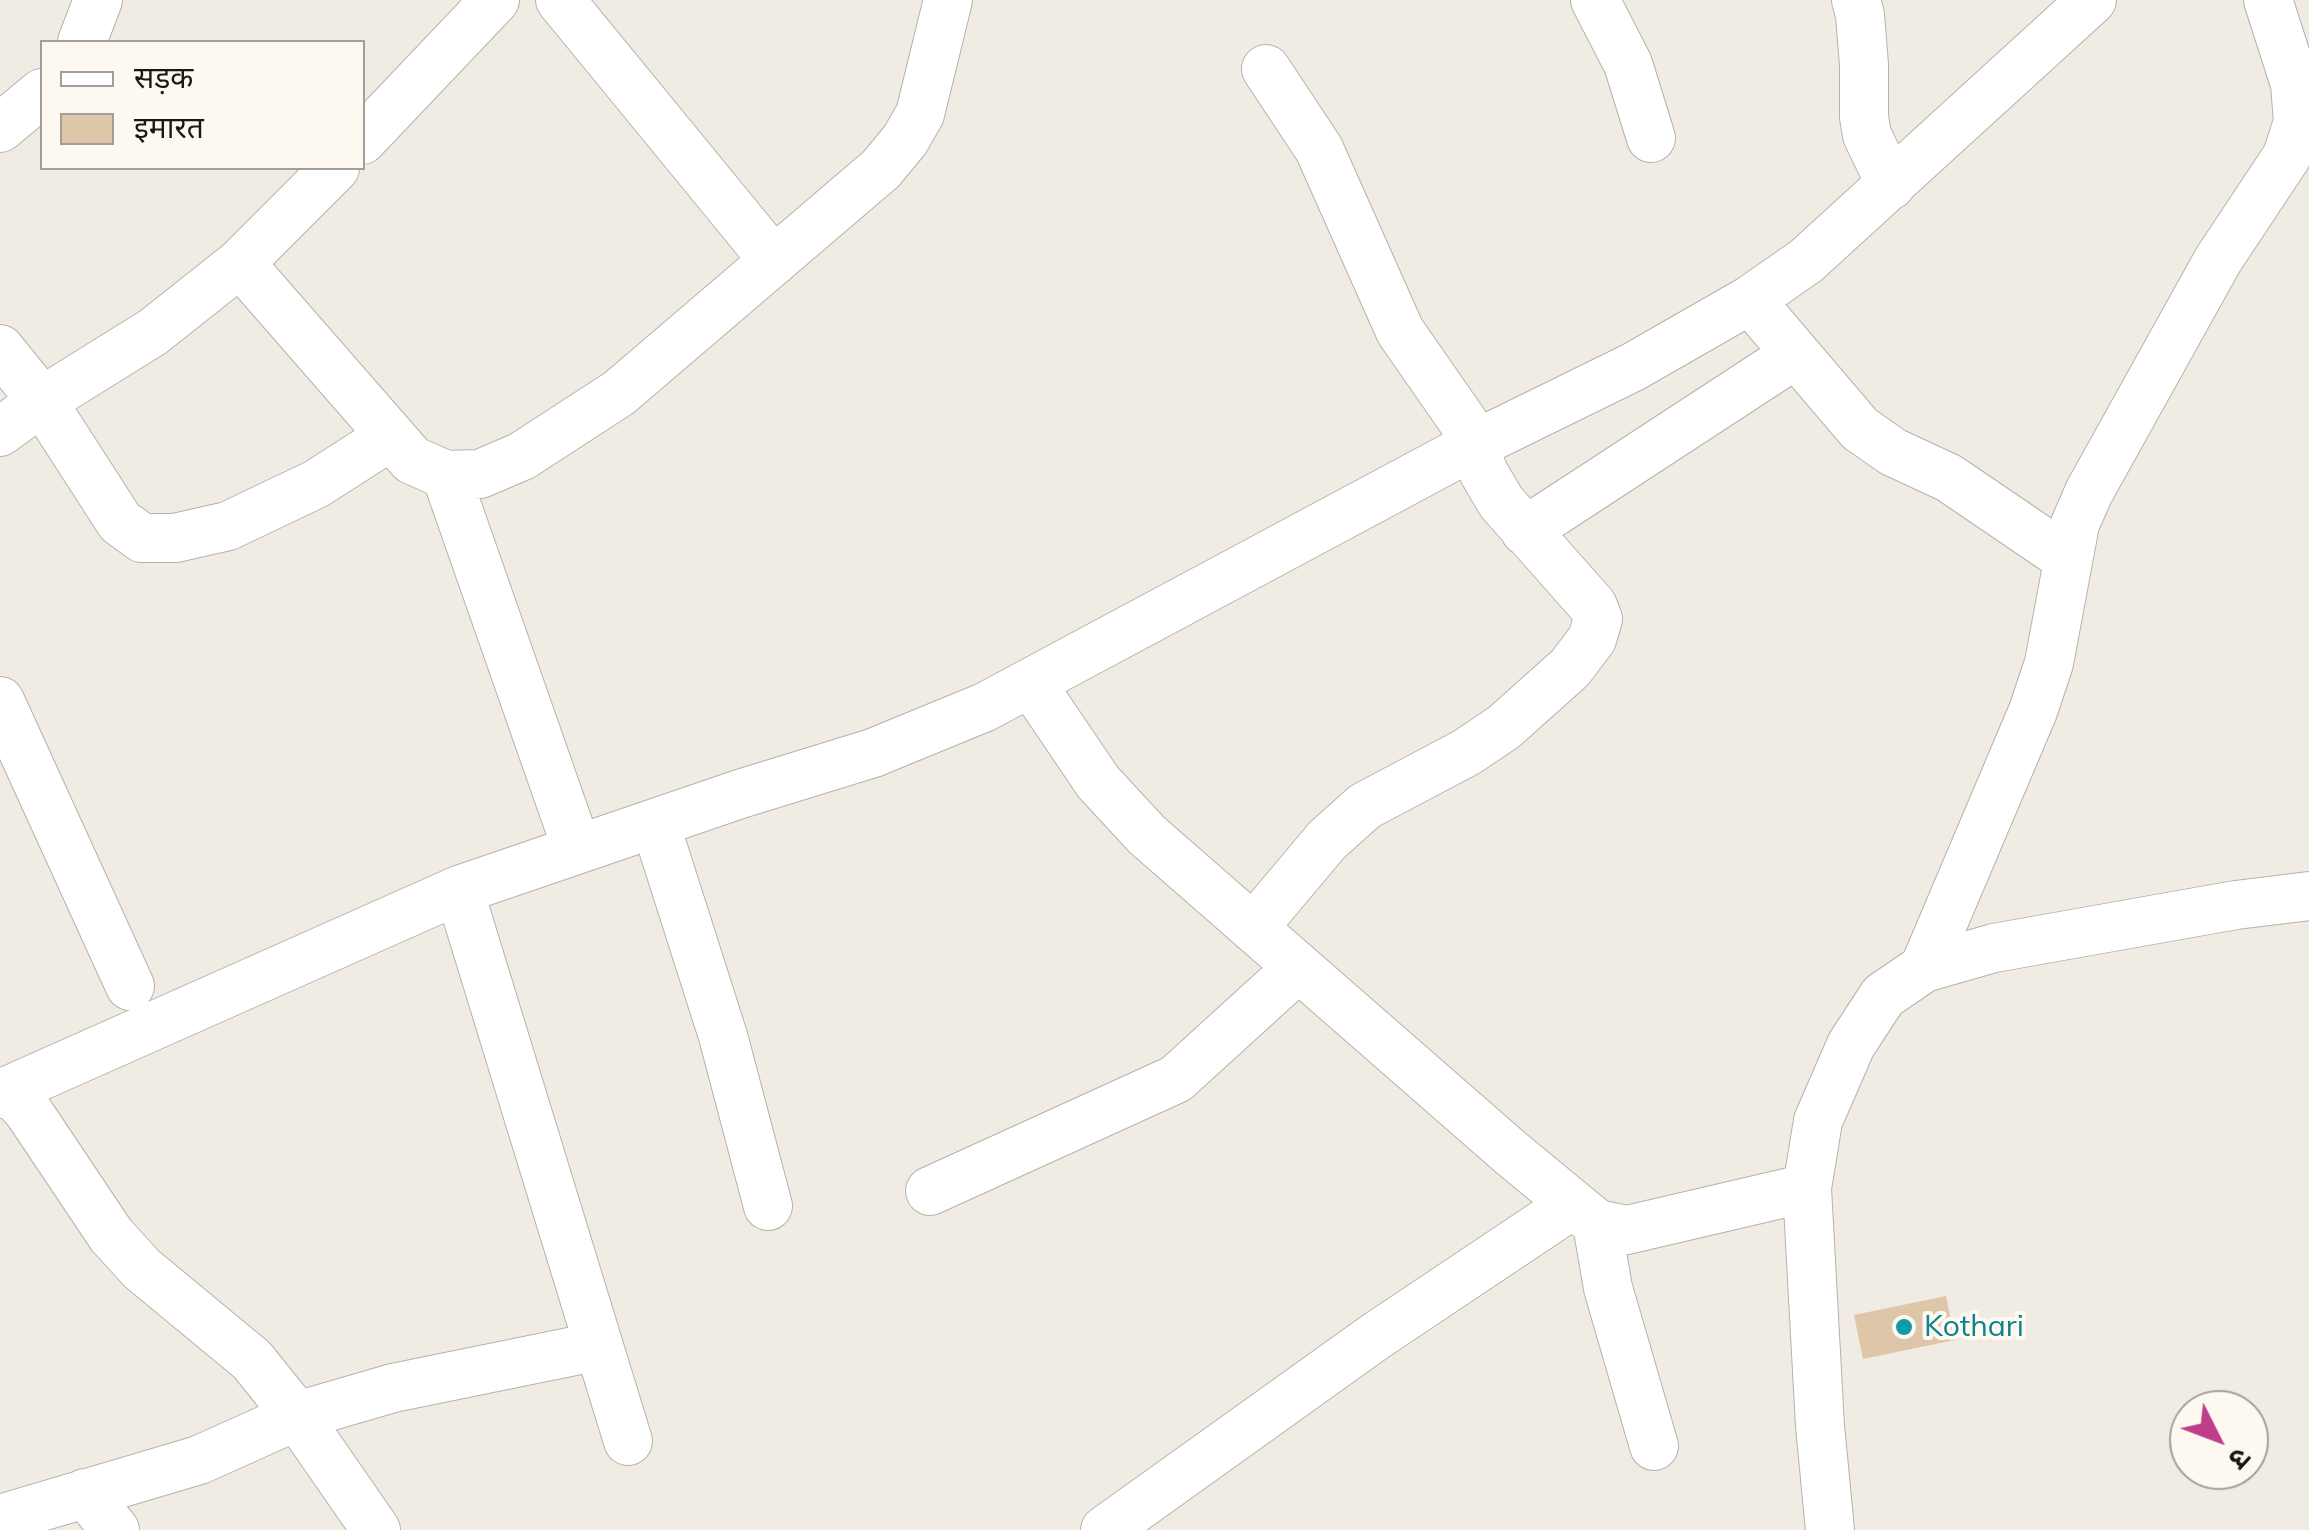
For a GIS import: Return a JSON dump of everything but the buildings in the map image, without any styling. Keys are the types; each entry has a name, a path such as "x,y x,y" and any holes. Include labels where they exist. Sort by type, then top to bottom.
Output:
{"street":[{"path":"83,40 98,0"},
{"path":"365,137 495,0"},
{"path":"560,0 774,261"},
{"path":"240,263 412,460 446,475 480,474 522,456 619,393 882,169 920,114 948,0"},
{"path":"1594,0 1628,64 1650,138"},
{"path":"1856,0 1864,65 1864,117 1891,185"},
{"path":"376,1530 297,1416 252,1360 142,1269 110,1235 28,1111 4,1092 459,890 874,754 986,708 1474,445 1633,367 1750,300 1806,261 2092,0"},
{"path":"1924,968 2033,711 2048,662 2074,524 2218,260 2287,156 2303,121 2268,0"},
{"path":"1253,928 1327,840 1366,806 1467,752 1504,727 1570,668 1592,639 1598,619 1593,606 1525,531 1484,473 1474,445 1442,389 1400,331 1319,149 1266,69"},
{"path":"0,128 40,95"},
{"path":"0,432 152,332 240,263 334,170"},
{"path":"1750,300 1860,429 1893,452 1950,478 2068,559"},
{"path":"0,348 42,401 120,522 142,538 175,538 228,526 316,484 391,436"},
{"path":"1525,531 1796,354"},
{"path":"446,475 577,849"},
{"path":"1031,683 1098,782 1147,835 1585,1215 1626,1230 1807,1188"},
{"path":"0,700 130,986"},
{"path":"655,823 723,1036 768,1206"},
{"path":"459,890 628,1440"},
{"path":"1830,1530 1807,1188 1818,1121 1850,1046 1883,996 1924,968 1994,948 2236,905 2309,896"},
{"path":"930,1191 1176,1079 1298,968"},
{"path":"1585,1215 1654,1446"},
{"path":"1105,1530 1376,1336 1585,1215"},
{"path":"0,1519 200,1460 297,1416 394,1388 599,1346"},
{"path":"85,1493 114,1530"}],"place":[{"name":"Kothari","path":"1904,1327"}]}
